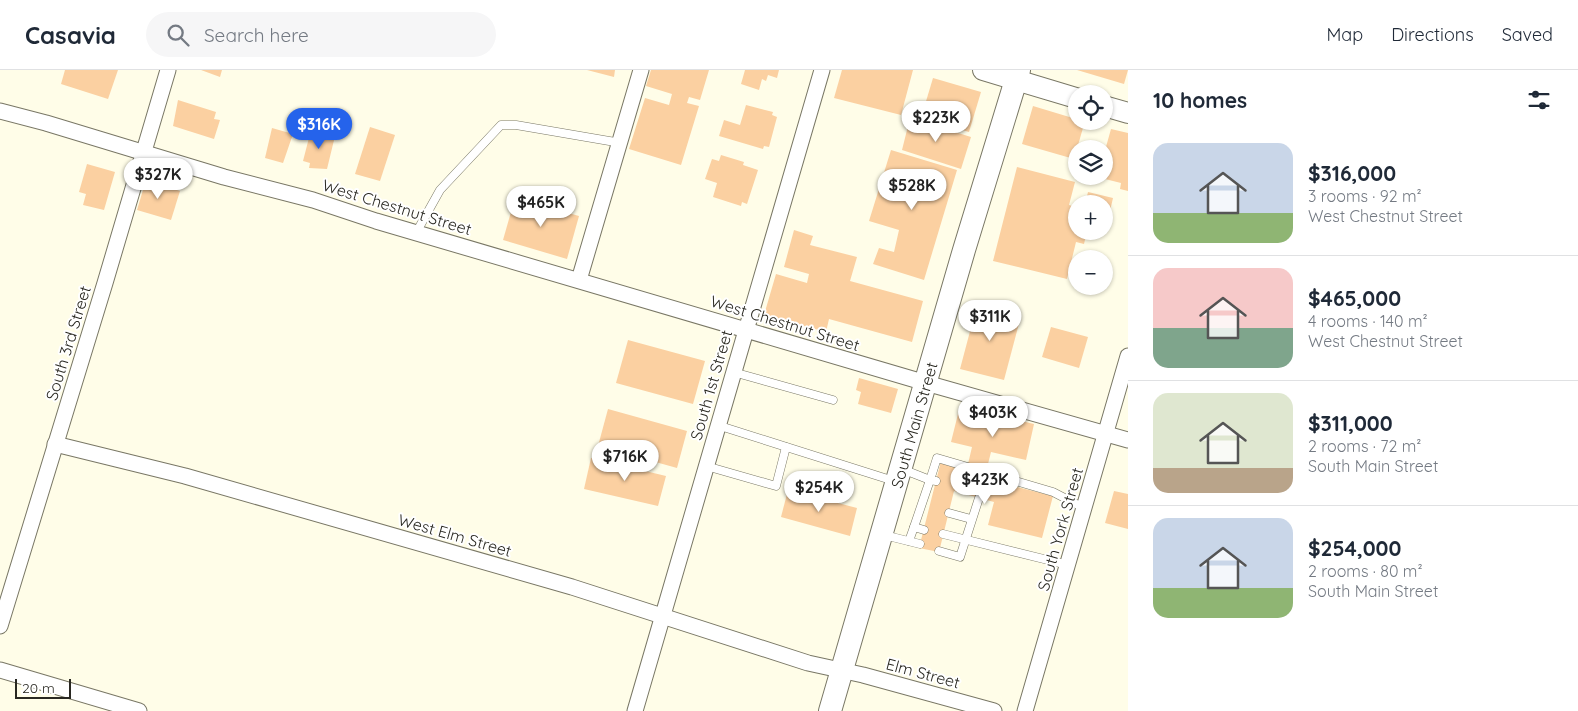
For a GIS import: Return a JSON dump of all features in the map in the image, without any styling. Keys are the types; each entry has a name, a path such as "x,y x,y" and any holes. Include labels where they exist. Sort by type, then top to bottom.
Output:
{"main road":[{"path":"983,70 1017,76 1068,95"},
{"name":"South Main Street","path":"830,711 1017,76"},
{"path":"1113,109 1128,113"}],"street":[{"name":"South 3rd Street","path":"0,626 106,283 168,70"},
{"path":"579,280 641,70"},
{"name":"South 1st Street","path":"635,711 822,70"},
{"name":"West Chestnut Street","path":"0,111 224,177 313,200 416,233 926,383 1128,440"},
{"name":"South York Street","path":"1025,711 1128,356"},
{"name":"West Elm Street","path":"55,444 195,479 572,587 662,617 842,671"},
{"path":"0,670 139,711"},
{"name":"Elm Street","path":"842,671 994,711"}],"lane":[{"path":"416,233 440,190 501,125 516,124 620,143"},
{"path":"733,372 833,400"},
{"path":"717,425 786,447 899,475 933,480"},
{"path":"706,466 776,486 786,447"},
{"path":"909,541 925,506 937,458 985,476 1053,492 1084,508"},
{"path":"939,551 960,557 979,498"},
{"path":"949,513 971,520"},
{"path":"914,527 924,530"},
{"path":"882,534 920,544"},
{"path":"943,534 1068,565"}],"building":[{"path":"65,70 118,70 108,99 61,84"},
{"path":"201,70 222,70 220,77"},
{"path":"587,70 615,70 614,77"},
{"path":"651,70 709,70 700,100 689,97 687,103 699,106 681,165 629,149 645,98 669,105 672,94 646,86"},
{"path":"745,70 779,70 777,78 768,75 766,81 762,79 759,90 741,84"},
{"path":"842,70 913,70 901,115 834,98"},
{"path":"1077,70 1128,70 1124,84"},
{"path":"933,78 981,92 969,132 921,118"},
{"path":"178,100 216,112 214,119 220,120 214,139 173,126"},
{"path":"746,105 773,112 772,115 777,117 769,147 764,146 763,149 719,136 724,120 740,125"},
{"path":"1033,106 1068,117 1068,130 1082,130 1080,140 1068,140 1068,157 1022,144"},
{"path":"910,118 971,137 961,169 902,150"},
{"path":"370,127 395,135 380,181 355,174"},
{"path":"272,128 293,134 283,163 265,158"},
{"path":"311,130 335,136 327,169 309,168 310,163 303,161"},
{"path":"1111,130 1128,133 1128,191 1120,189 1121,183 1113,181 1113,140 1108,140"},
{"path":"891,150 957,170 924,280 873,264 879,248 894,252 899,230 869,221"},
{"path":"721,155 744,162 743,165 758,170 747,204 742,202 741,206 713,197 717,183 705,179 712,159 719,161"},
{"path":"87,164 115,172 104,210 83,205 86,194 79,192"},
{"path":"1017,167 1068,180 1068,185 1074,185 1072,195 1068,195 1068,240 1085,240 1084,244 1076,242 1074,250 1068,250 1067,279 993,261"},
{"path":"146,180 180,191 171,220 137,210"},
{"path":"1088,192 1100,195 1087,195"},
{"path":"515,198 579,216 567,259 503,240"},
{"path":"794,230 813,236 810,245 857,257 850,281 923,301 912,342 829,319 826,332 764,315 776,274 807,283 809,274 784,267"},
{"path":"977,305 1021,316 1004,380 960,369"},
{"path":"1051,327 1088,337 1079,368 1042,357"},
{"path":"628,340 705,361 693,404 616,383"},
{"path":"859,378 898,389 891,413 858,404 861,392 856,390"},
{"path":"608,409 687,431 677,468 598,446"},
{"path":"958,414 999,424 1000,416 1034,424 1026,460 991,452 987,468 968,464 972,447 951,442"},
{"path":"591,458 666,476 658,506 584,489"},
{"path":"941,461 962,467 961,473 1053,496 1042,538 988,525 994,502 954,491 939,552 919,548"},
{"path":"788,490 857,508 850,536 781,517"},
{"path":"1114,491 1128,494 1128,529 1105,523"}]}
